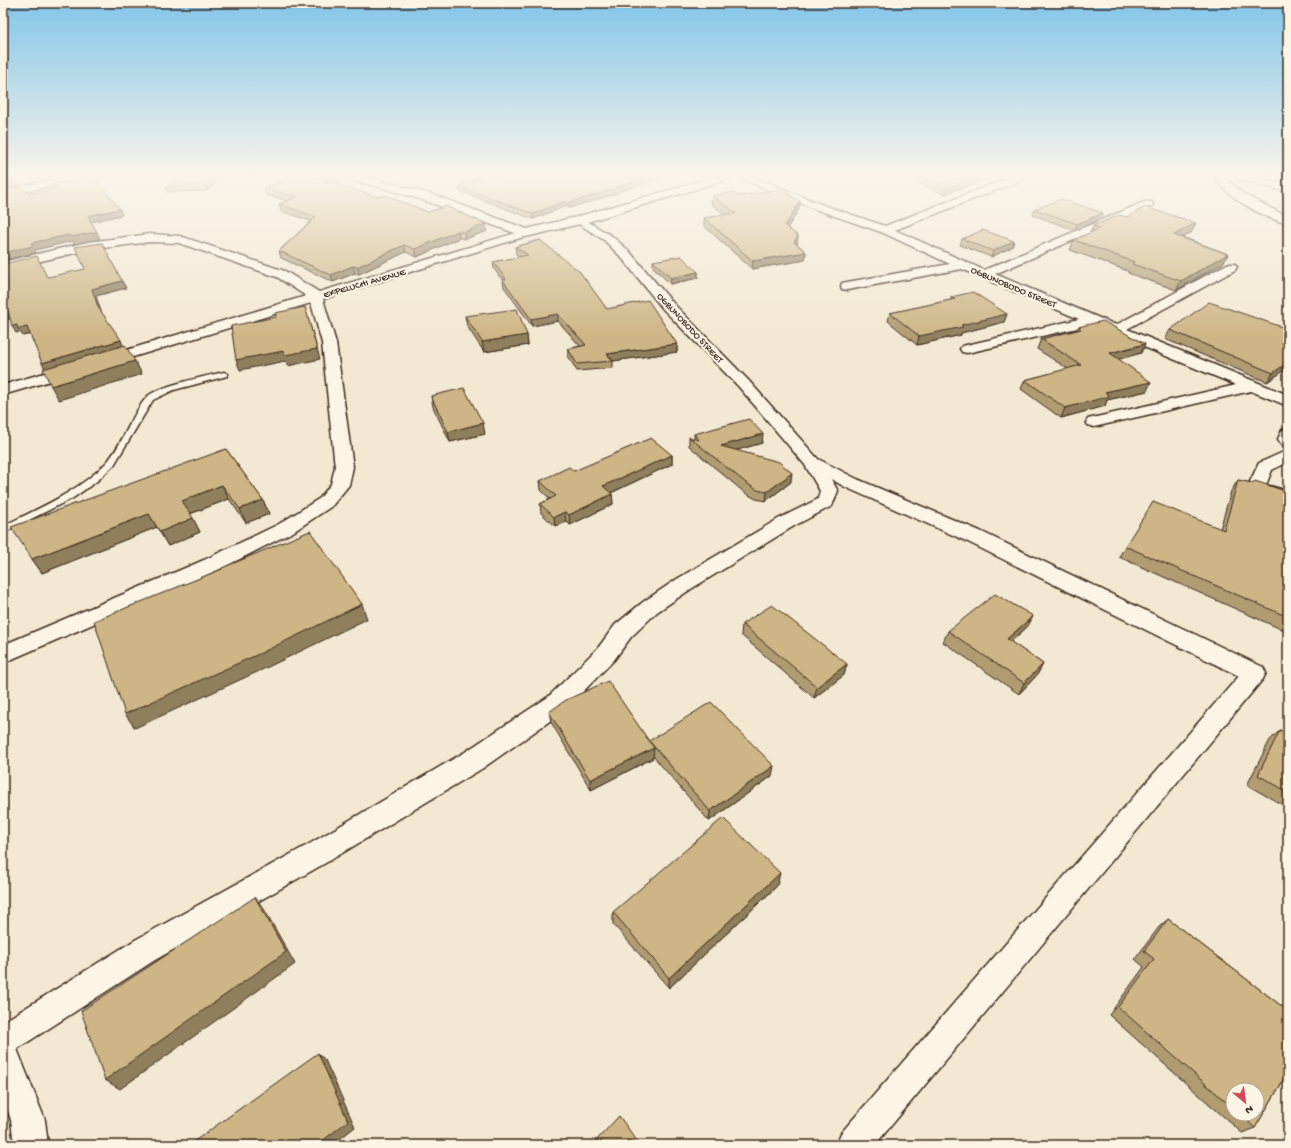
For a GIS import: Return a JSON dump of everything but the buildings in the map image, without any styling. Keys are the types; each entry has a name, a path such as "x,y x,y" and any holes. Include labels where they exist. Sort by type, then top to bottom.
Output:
{"street":[{"path":"519,231 526,233"},
{"name":"EKPELUCHI AVENUE","path":"3,390 91,365 536,231"},
{"name":"OGBUNOBODO STREET","path":"3,1040 145,950 320,852 474,760 556,704 606,654 623,631 650,607 684,584 780,526 826,502 829,491 812,462 744,384 668,306 625,254 608,238 596,231"},
{"name":"OGBUNOBODO STREET","path":"886,231 1093,320 1118,329 1253,386 1286,397"},
{"path":"985,274 1086,231"},
{"path":"3,266 88,246 150,238 180,240 281,274 316,296 329,343 344,467 340,485 326,502 286,528 211,565 3,654"},
{"path":"847,286 963,264"},
{"path":"1118,329 1231,267"},
{"path":"967,349 1093,320"},
{"path":"1094,422 1253,386"},
{"path":"1286,397 1288,415"},
{"path":"1288,434 1286,439 1288,441"},
{"path":"1288,455 1265,467 1256,488 1288,497"},
{"path":"812,462 870,491 973,536 1256,672 853,1145"},
{"path":"3,1053 28,1120 31,1145"}],"lane":[{"path":"3,530 70,496 94,479 115,457 150,398 171,388 224,374"}]}
